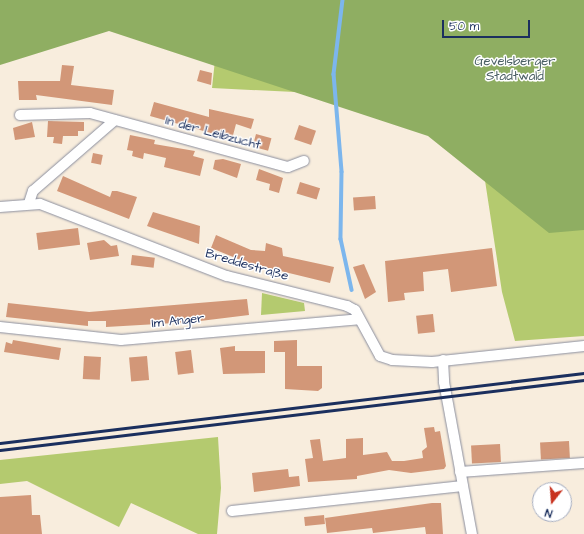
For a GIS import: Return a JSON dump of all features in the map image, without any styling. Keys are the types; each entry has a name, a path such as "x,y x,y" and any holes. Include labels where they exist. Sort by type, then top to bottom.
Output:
{"street":[{"name":"In der Leibzucht","path":"20,115 90,113 288,167 304,161"},
{"path":"29,203 33,191 115,120"},
{"name":"Breddestraße","path":"0,207 29,203 105,227 227,276 347,306 359,319 380,356 392,360 443,360 584,346"},
{"name":"Im Anger","path":"0,327 121,340 359,319"},
{"path":"443,360 444,382 472,534"},
{"path":"460,472 584,463"},
{"path":"232,511 463,486"}],"green space":[{"name":"Gevelsberger Stadtwald","path":"0,0 584,0 584,336 515,341 502,292 477,128 336,94 212,88 215,60"},
{"name":"Gevelsberger Stadtwald","path":"0,0 584,0 584,230 549,233 428,136 109,31 0,65"},
{"path":"262,293 304,303 305,311 261,315"},
{"path":"218,437 221,488 217,534 198,534 131,503 119,527 27,481 0,484 0,460"}],"building":[{"path":"62,65 74,66 71,85 114,90 112,105 36,95 37,100 19,100 18,81 60,81"},
{"path":"200,70 212,73 211,85 197,81"},
{"path":"154,102 209,117 209,109 254,119 251,129 236,124 232,139 150,116"},
{"path":"48,121 84,122 84,131 78,131 78,136 63,136 62,144 53,143 54,137 47,137"},
{"path":"32,122 35,137 15,140 13,128"},
{"path":"299,125 316,131 311,145 294,139"},
{"path":"256,134 271,138 268,151 253,147"},
{"path":"130,135 155,140 154,144 195,151 193,156 204,159 200,176 164,167 166,158 144,153 143,159 132,156 133,151 127,150"},
{"path":"93,153 103,155 101,165 91,163"},
{"path":"223,159 241,164 237,178 213,169 215,160"},
{"path":"259,169 283,178 279,193 269,190 270,184 256,180"},
{"path":"63,176 110,197 112,191 117,191 137,197 129,219 57,191"},
{"path":"300,182 320,188 317,200 296,193"},
{"path":"375,196 376,209 354,211 353,198"},
{"path":"153,212 200,226 199,244 147,226"},
{"path":"78,228 80,245 38,250 36,233"},
{"path":"216,235 251,250 265,251 266,243 282,248 283,256 334,267 330,283 248,263 211,248"},
{"path":"104,240 111,246 117,245 119,256 90,260 87,243"},
{"path":"492,248 497,286 451,292 448,269 423,272 424,291 404,293 405,300 388,302 385,261"},
{"path":"132,255 155,258 154,268 131,265"},
{"path":"364,264 376,292 365,299 353,267"},
{"path":"247,299 249,315 192,322 106,327 106,321 88,321 88,326 6,317 8,303 89,312"},
{"path":"433,314 435,332 418,334 416,316"},
{"path":"13,340 61,348 59,360 4,352 6,342 12,344"},
{"path":"297,340 297,366 322,366 322,388 318,391 285,389 285,352 274,352 274,341"},
{"path":"235,346 235,351 265,351 265,373 223,374 220,348"},
{"path":"191,350 194,373 178,375 175,352"},
{"path":"84,356 101,357 100,380 83,379"},
{"path":"147,356 149,380 131,381 129,358"},
{"path":"434,427 435,432 440,431 446,466 444,469 411,473 389,470 357,476 357,479 308,482 305,459 313,458 310,440 320,439 323,461 346,458 346,439 363,438 363,455 387,452 392,461 404,461 423,458 422,451 427,447 424,428"},
{"path":"569,441 570,458 541,459 540,443"},
{"path":"500,444 501,462 472,463 471,446"},
{"path":"288,469 289,477 299,476 300,486 254,492 252,473"},
{"path":"31,495 32,515 40,515 42,534 0,534 0,497"},
{"path":"441,503 443,534 426,534 425,527 373,533 372,528 327,533 325,518"},
{"path":"324,515 325,524 305,526 304,517"}],"waterway":[{"path":"343,0 334,74 342,172 341,239 352,290"}],"railway":[{"path":"0,443 584,373"},
{"path":"0,450 584,380"}]}
